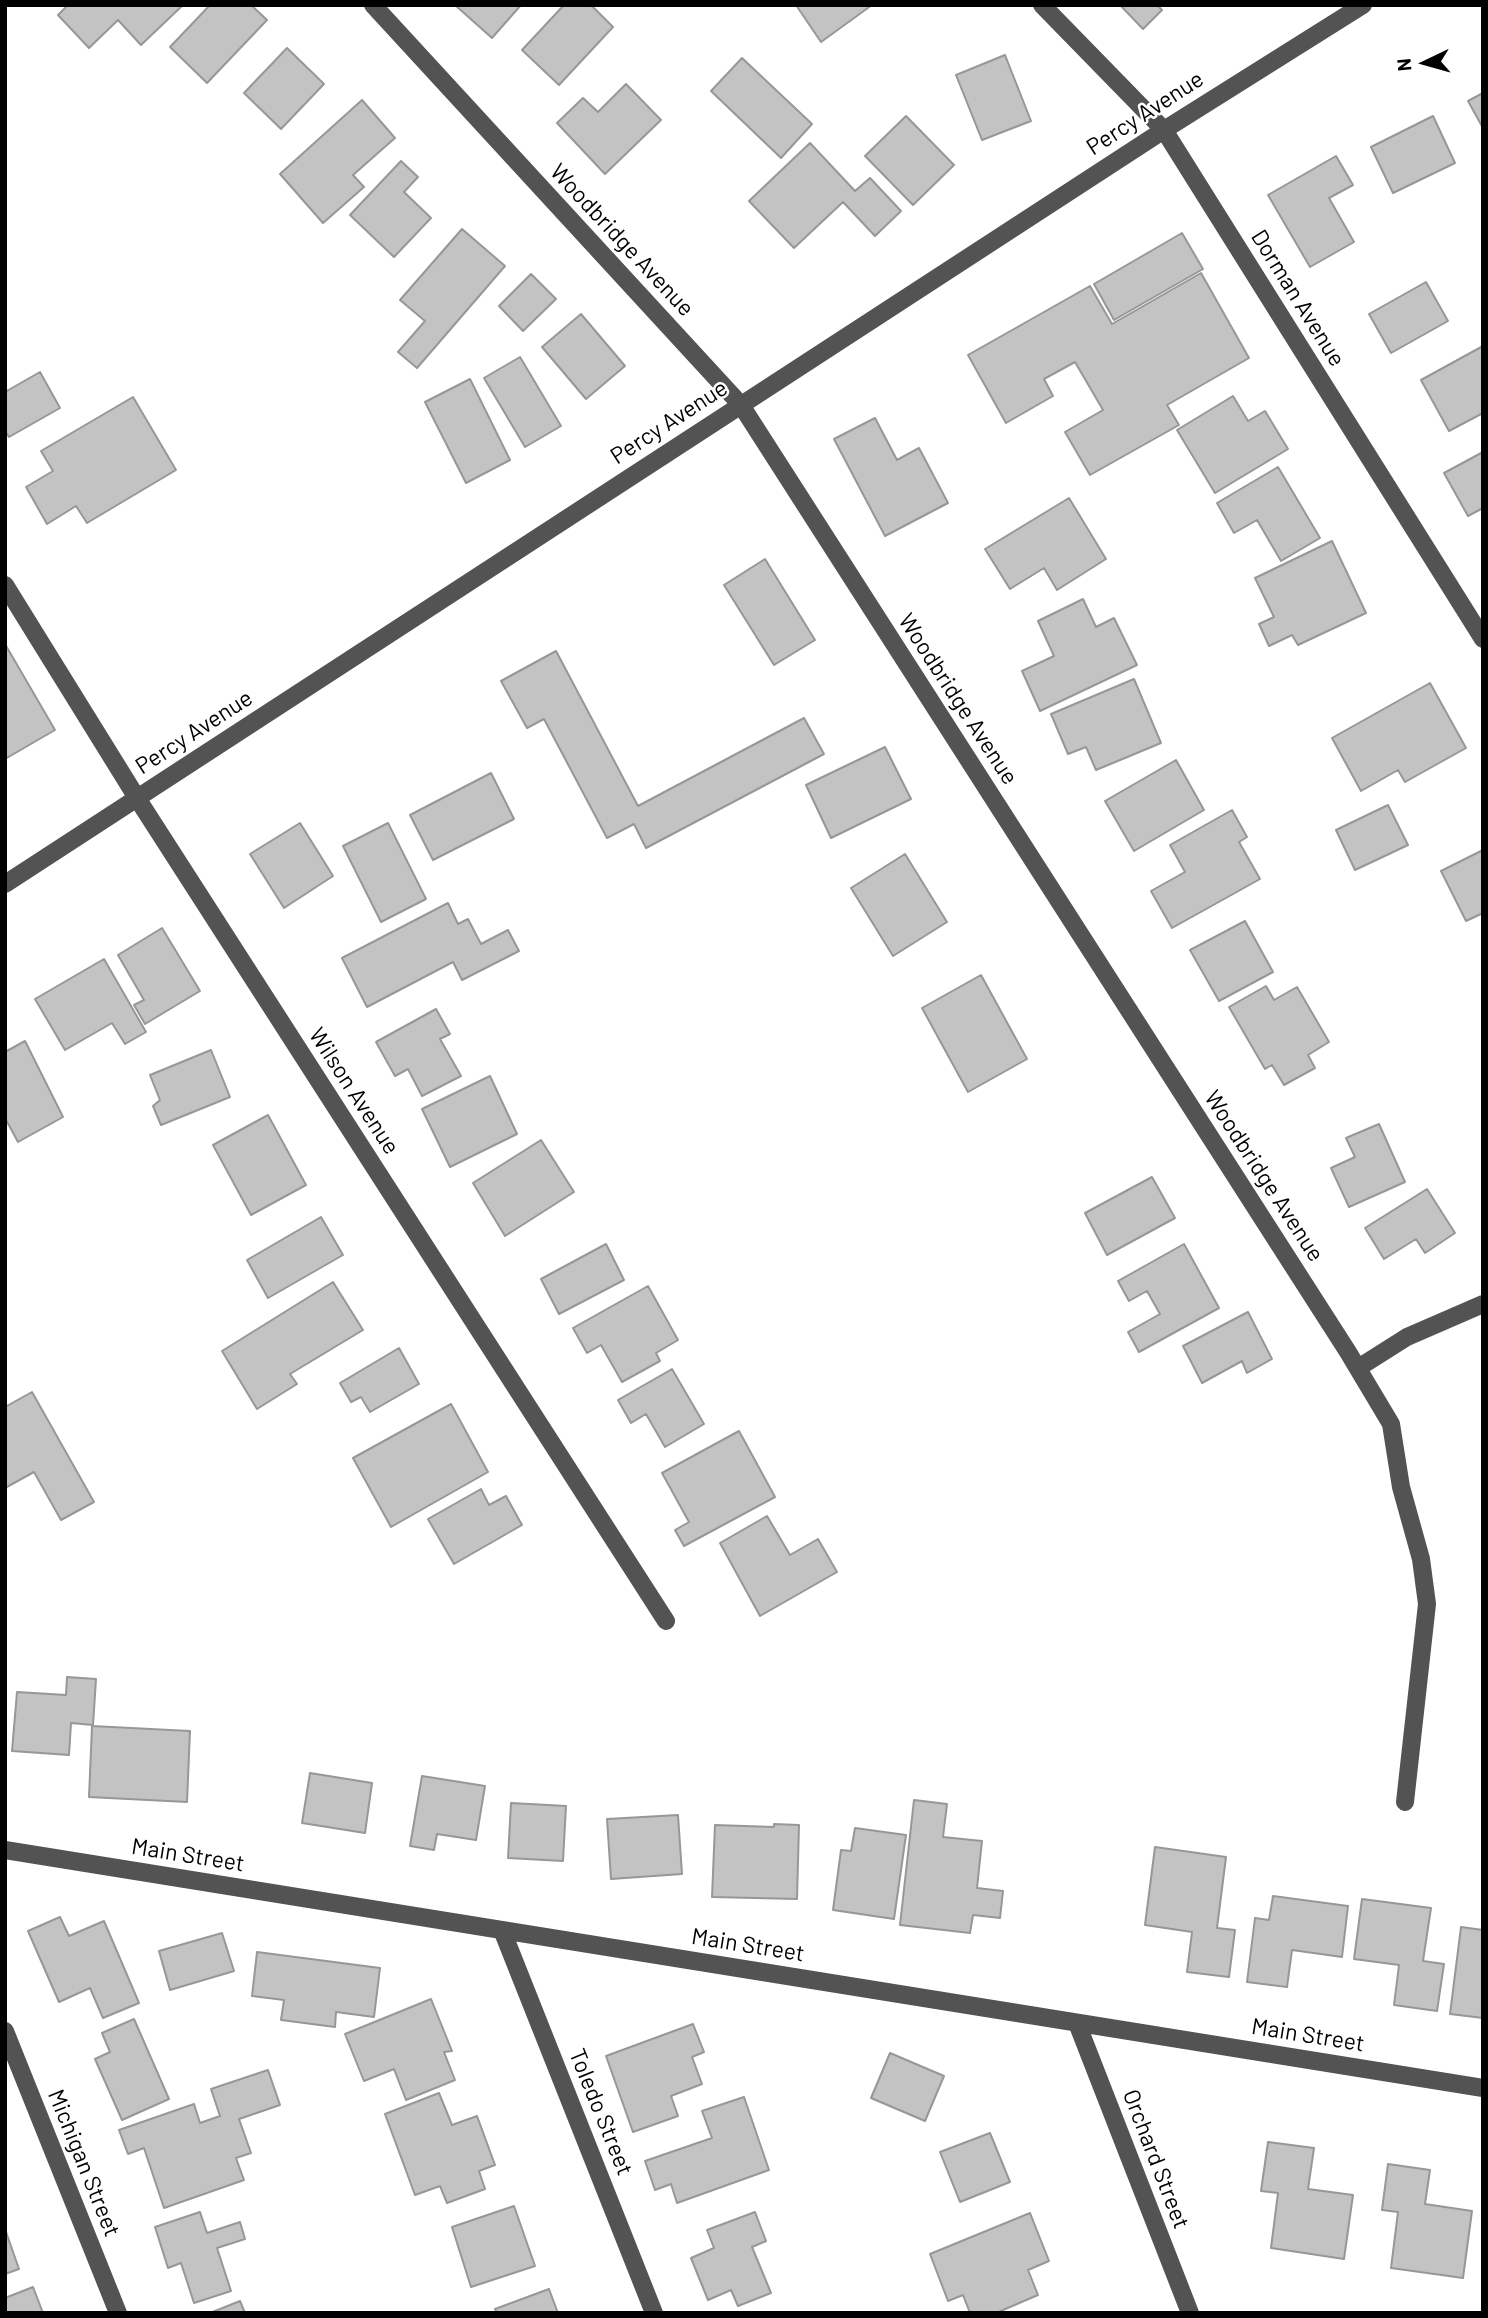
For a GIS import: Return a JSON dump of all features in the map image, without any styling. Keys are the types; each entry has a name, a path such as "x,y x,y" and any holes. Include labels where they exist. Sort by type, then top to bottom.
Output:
{"street":[{"name":"Woodbridge Avenue","path":"373,5 741,405 1358,1368 1391,1424 1401,1487 1421,1559 1427,1604 1405,1802"},
{"name":"Dorman Avenue","path":"1042,5 1164,130 1483,639"},
{"name":"Percy Avenue","path":"5,884 1164,130 1363,5"},
{"name":"Wilson Avenue","path":"5,585 137,798 666,1621"},
{"path":"1358,1368 1407,1337 1483,1304"},
{"name":"Main Street","path":"5,1850 1483,2088"},
{"name":"Toledo Street","path":"502,1930 654,2313"},
{"name":"Orchard Street","path":"1077,2023 1190,2313"},
{"name":"Michigan Street","path":"5,2031 118,2313"}],"building":[{"path":"68,5 183,5 141,45 118,20 89,48 58,15"},
{"path":"210,5 251,5 267,20 207,83 170,47"},
{"path":"455,5 521,5 492,38"},
{"path":"564,5 591,5 613,27 559,85 522,50"},
{"path":"796,5 872,5 821,42"},
{"path":"1120,5 1157,5 1162,10 1143,29"},
{"path":"287,48 324,84 281,129 244,93"},
{"path":"1005,55 1031,121 982,140 956,75"},
{"path":"742,58 812,124 781,158 711,91"},
{"path":"626,84 661,120 605,174 557,123 583,98 598,112"},
{"path":"1483,93 1483,128 1468,101"},
{"path":"362,100 395,138 353,175 364,187 323,223 280,174"},
{"path":"906,116 954,165 913,205 865,156"},
{"path":"1433,116 1455,163 1393,193 1371,147"},
{"path":"810,143 855,191 870,178 901,211 875,236 843,202 794,248 749,201"},
{"path":"1336,156 1353,185 1329,198 1354,242 1310,267 1268,195"},
{"path":"401,161 418,177 404,192 431,218 394,257 350,215"},
{"path":"462,229 505,266 417,368 398,352 425,321 400,300"},
{"path":"1182,233 1203,269 1114,320 1094,284"},
{"path":"1201,273 1249,358 1167,405 1179,425 1090,475 1065,432 1103,410 1075,362 1044,379 1053,396 1006,423 968,355 1090,286 1112,324"},
{"path":"531,274 556,299 523,331 499,306"},
{"path":"1426,282 1448,321 1391,353 1369,314"},
{"path":"581,314 625,366 586,399 542,347"},
{"path":"1483,346 1483,413 1449,431 1421,380"},
{"path":"520,357 561,426 525,447 484,378"},
{"path":"40,372 60,408 9,437 5,431 5,392"},
{"path":"470,379 510,460 466,483 425,402"},
{"path":"1233,396 1248,421 1265,411 1288,449 1215,493 1177,430"},
{"path":"133,397 176,470 87,523 76,506 47,524 26,487 53,471 41,451"},
{"path":"875,418 897,460 919,448 948,503 885,536 834,439"},
{"path":"1483,452 1483,508 1468,516 1444,473"},
{"path":"1278,467 1320,538 1281,561 1257,520 1234,533 1217,503"},
{"path":"1069,498 1106,559 1057,590 1044,568 1010,589 985,549"},
{"path":"1332,541 1366,613 1298,645 1292,635 1269,646 1259,624 1274,617 1255,578"},
{"path":"765,559 815,640 774,665 724,585"},
{"path":"1083,599 1096,627 1114,618 1137,665 1040,711 1022,671 1054,656 1038,621"},
{"path":"5,644 55,730 5,759"},
{"path":"556,651 638,806 804,718 824,754 646,848 634,824 607,838 544,719 527,728 501,681"},
{"path":"1134,679 1161,743 1096,770 1086,747 1068,754 1051,714"},
{"path":"1430,683 1466,748 1405,782 1398,770 1361,791 1332,738"},
{"path":"885,747 911,799 831,838 806,785"},
{"path":"1176,760 1204,810 1134,851 1105,801"},
{"path":"491,773 514,819 433,860 410,815"},
{"path":"1388,805 1408,845 1355,870 1336,830"},
{"path":"1232,810 1247,837 1239,842 1260,879 1172,928 1151,891 1185,872 1170,845"},
{"path":"300,823 333,876 284,908 250,854"},
{"path":"388,823 426,899 381,922 343,846"},
{"path":"1483,850 1483,913 1466,921 1441,871"},
{"path":"905,854 947,922 893,956 851,888"},
{"path":"448,903 458,924 468,919 481,944 508,930 519,951 462,980 453,962 367,1007 342,958"},
{"path":"1245,921 1273,972 1219,1001 1190,950"},
{"path":"162,928 200,991 145,1024 134,1005 144,1000 118,955"},
{"path":"104,959 146,1032 125,1044 112,1023 65,1050 35,999"},
{"path":"981,975 1027,1059 968,1092 922,1008"},
{"path":"1266,986 1274,1000 1297,987 1329,1042 1308,1055 1315,1068 1284,1085 1272,1065 1265,1069 1229,1007"},
{"path":"436,1009 450,1034 440,1039 461,1076 422,1096 408,1069 395,1076 376,1042"},
{"path":"25,1041 63,1117 18,1142 5,1118 5,1052"},
{"path":"211,1050 230,1097 161,1125 153,1106 160,1100 150,1075"},
{"path":"490,1076 517,1134 450,1167 422,1109"},
{"path":"268,1115 306,1185 251,1215 213,1145"},
{"path":"1379,1124 1405,1182 1349,1207 1331,1168 1355,1157 1346,1138"},
{"path":"541,1140 574,1192 505,1236 473,1183"},
{"path":"1152,1177 1175,1218 1107,1255 1085,1213"},
{"path":"1427,1189 1455,1233 1425,1253 1416,1239 1384,1259 1365,1228"},
{"path":"321,1217 343,1255 268,1298 247,1260"},
{"path":"606,1244 624,1280 559,1314 541,1279"},
{"path":"1184,1244 1219,1308 1139,1352 1128,1332 1160,1314 1147,1291 1129,1301 1118,1281"},
{"path":"333,1282 363,1330 290,1374 297,1384 257,1409 222,1351"},
{"path":"648,1286 678,1340 656,1353 660,1361 622,1382 601,1345 587,1353 573,1328"},
{"path":"1248,1312 1272,1359 1247,1373 1242,1361 1202,1383 1183,1346"},
{"path":"399,1348 419,1384 370,1412 361,1397 351,1402 340,1383"},
{"path":"672,1369 704,1424 665,1447 646,1414 631,1423 618,1400"},
{"path":"32,1392 94,1502 61,1520 34,1472 5,1488 5,1407"},
{"path":"451,1404 488,1472 391,1527 353,1458"},
{"path":"739,1431 775,1497 684,1546 675,1530 689,1522 662,1473"},
{"path":"481,1489 489,1505 506,1496 522,1525 454,1564 428,1519"},
{"path":"767,1516 790,1555 818,1539 837,1572 760,1616 720,1543"},
{"path":"67,1677 96,1679 93,1725 71,1723 69,1755 12,1751 17,1692 66,1695"},
{"path":"92,1726 190,1731 187,1802 89,1797"},
{"path":"310,1773 372,1783 365,1833 302,1823"},
{"path":"422,1776 485,1786 476,1840 437,1834 434,1850 410,1846"},
{"path":"914,1800 947,1804 943,1837 982,1841 977,1888 1003,1891 1000,1918 973,1915 970,1933 900,1925"},
{"path":"511,1803 566,1806 563,1861 508,1858"},
{"path":"678,1815 682,1874 611,1879 607,1819"},
{"path":"774,1824 799,1825 797,1899 712,1897 715,1825 774,1827"},
{"path":"855,1828 906,1835 894,1919 833,1910 841,1850 851,1851"},
{"path":"1155,1847 1226,1857 1217,1928 1235,1930 1229,1977 1187,1972 1192,1932 1145,1925"},
{"path":"1273,1896 1348,1906 1342,1957 1292,1950 1287,1987 1247,1982 1255,1918 1269,1920"},
{"path":"1362,1899 1431,1908 1423,1961 1444,1964 1437,2011 1394,2005 1399,1965 1354,1959"},
{"path":"60,1917 69,1936 104,1921 139,2003 103,2018 90,1988 59,2002 28,1931"},
{"path":"1461,1927 1483,1930 1483,2018 1450,2014"},
{"path":"222,1933 234,1971 170,1990 159,1951"},
{"path":"257,1952 380,1968 374,2017 336,2012 335,2027 281,2020 284,2000 252,1996"},
{"path":"431,1999 452,2051 444,2052 455,2080 406,2100 394,2069 364,2081 345,2034"},
{"path":"134,2019 169,2099 122,2120 95,2059 110,2052 102,2033"},
{"path":"693,2024 704,2052 692,2057 702,2084 671,2096 678,2116 633,2132 606,2056"},
{"path":"890,2053 944,2076 925,2121 871,2098"},
{"path":"268,2070 280,2105 239,2119 251,2153 236,2158 244,2180 164,2208 144,2148 128,2154 119,2130 194,2104 200,2123 220,2116 211,2089"},
{"path":"439,2093 452,2125 477,2116 495,2165 479,2171 485,2189 447,2203 440,2186 415,2195 385,2114"},
{"path":"744,2097 769,2170 677,2203 671,2184 655,2190 645,2161 712,2138 702,2111"},
{"path":"990,2133 1010,2182 960,2202 940,2152"},
{"path":"1268,2142 1314,2148 1308,2189 1353,2195 1344,2259 1271,2248 1278,2193 1261,2191"},
{"path":"1388,2164 1430,2170 1425,2204 1472,2211 1463,2278 1391,2268 1398,2212 1382,2210"},
{"path":"514,2206 535,2266 471,2287 452,2227"},
{"path":"200,2212 207,2233 240,2222 245,2239 217,2248 231,2291 194,2303 181,2263 168,2268 155,2227"},
{"path":"755,2212 766,2241 752,2247 771,2293 738,2306 731,2290 708,2300 691,2258 714,2248 707,2230"},
{"path":"1030,2213 1049,2261 1028,2270 1038,2295 996,2313 970,2313 963,2295 948,2301 930,2254"},
{"path":"5,2229 19,2269 5,2274"},
{"path":"33,2287 43,2313 5,2313 5,2298"},
{"path":"549,2289 558,2313 497,2313 495,2309"},
{"path":"240,2301 245,2313 210,2313"}]}
